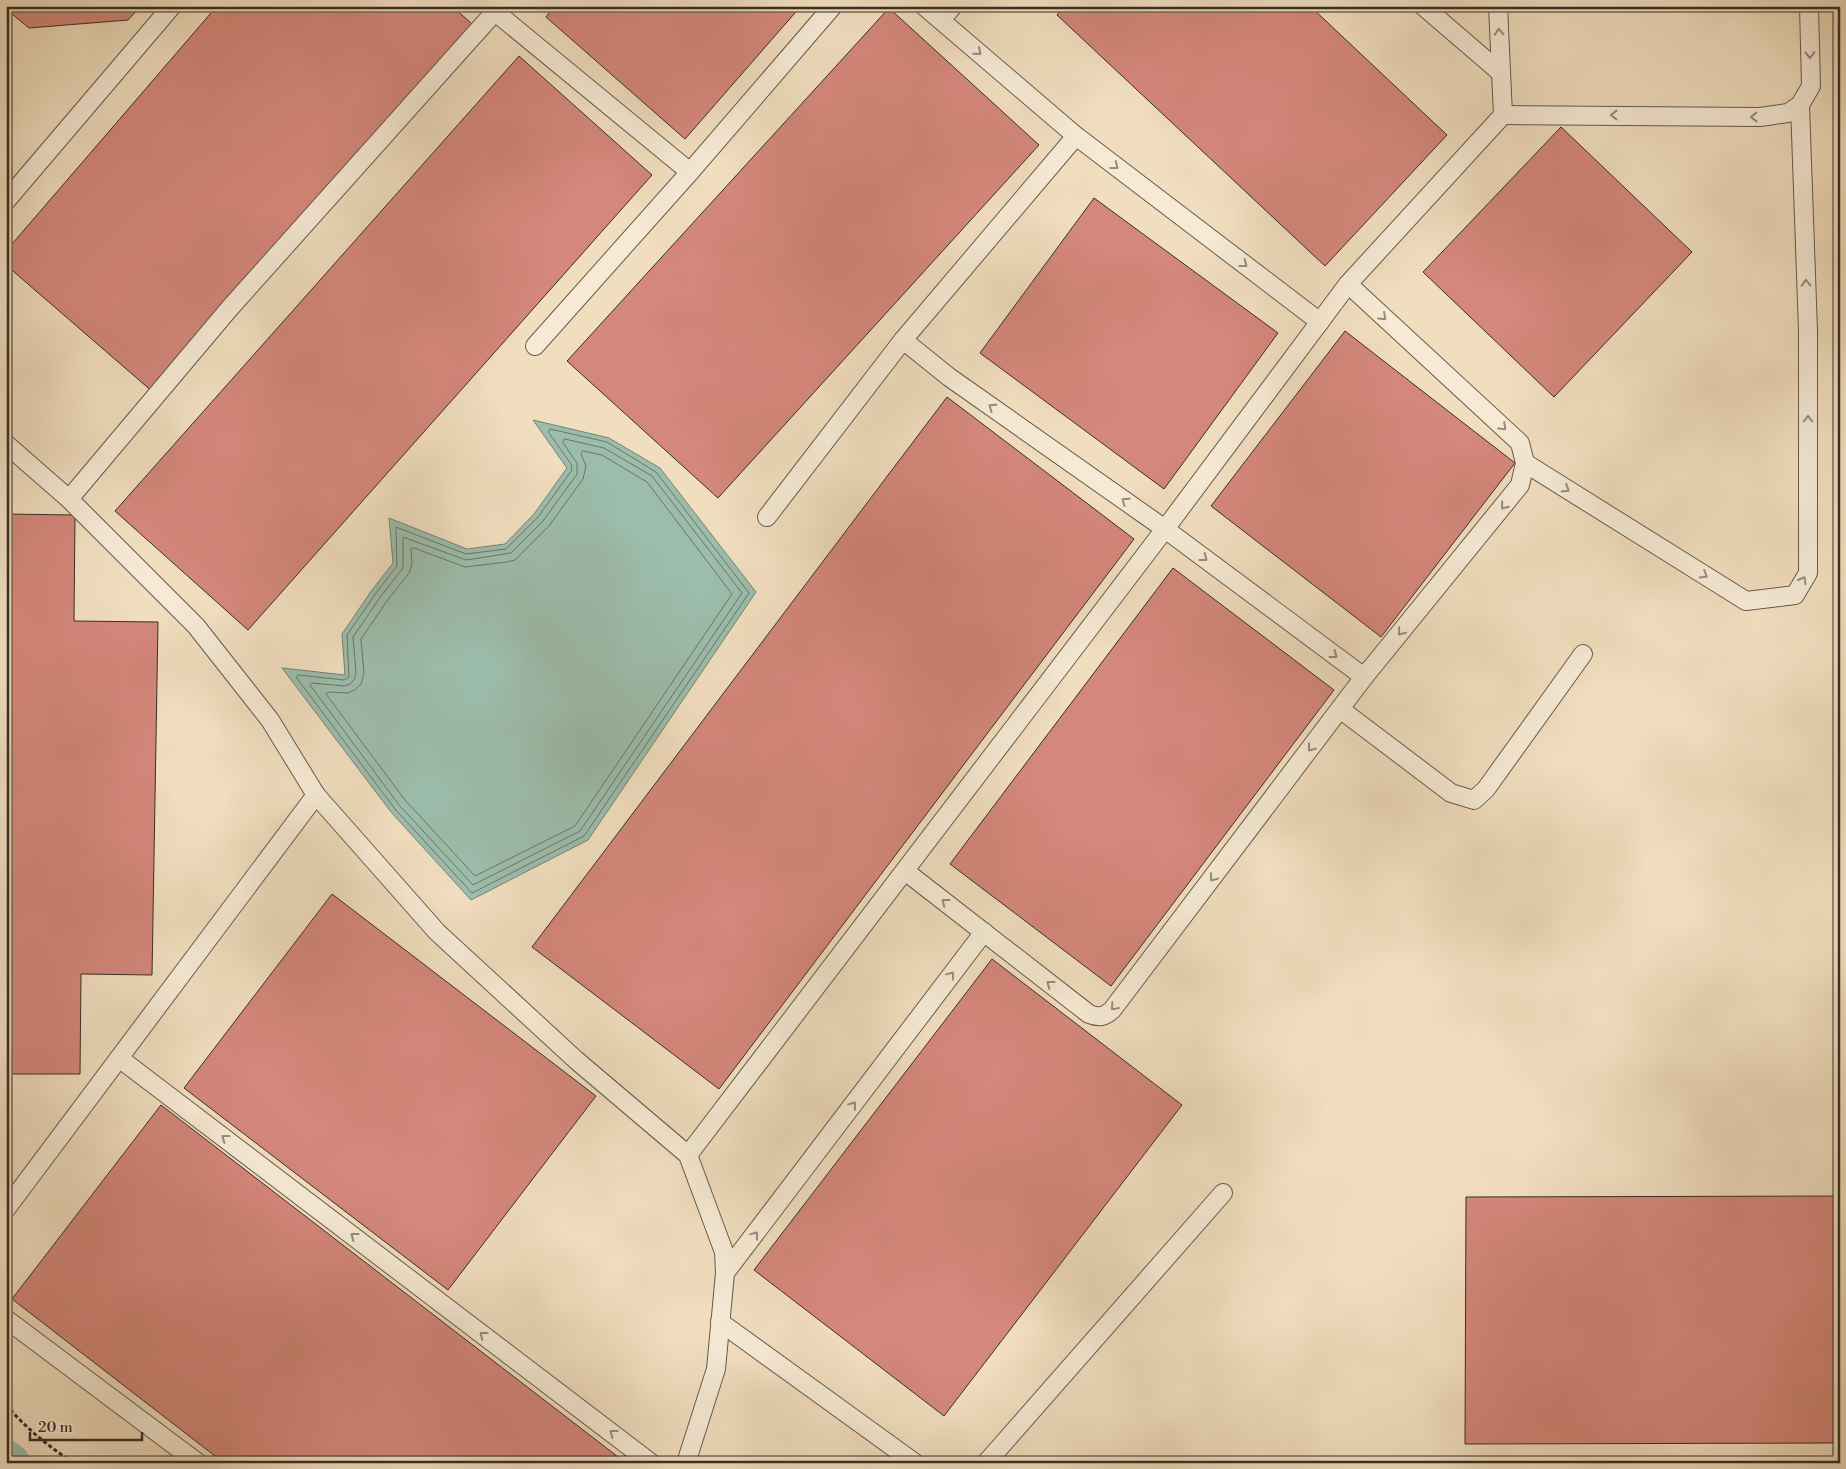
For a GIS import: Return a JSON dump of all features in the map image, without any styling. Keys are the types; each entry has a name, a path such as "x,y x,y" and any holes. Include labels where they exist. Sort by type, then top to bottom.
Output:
{"lane":[{"path":"6,201 172,6"},
{"path":"535,346 690,172 833,6"},
{"path":"924,6 1076,136 1320,322"},
{"path":"941,20 953,6"},
{"path":"1423,6 1500,73"},
{"path":"688,1155 1165,529 1348,284 1503,115 1498,6"},
{"path":"1503,115 1760,117 1788,113 1800,105 1811,86 1809,6"},
{"path":"69,499 229,309 494,8 690,172"},
{"path":"1525,463 1746,601 1795,595 1808,574 1808,332 1800,105"},
{"path":"767,517 904,340 1076,136"},
{"path":"905,871 1089,1014 1102,1017 1107,1015 1364,677 1520,485 1525,463 1520,443 1348,284"},
{"path":"904,340 949,377 1165,529 1364,677"},
{"path":"6,444 69,499 196,626 270,720 316,795 437,932 576,1060 688,1155 724,1252 725,1274 716,1369 686,1463"},
{"path":"1340,709 1451,793 1474,800 1486,789 1583,654"},
{"path":"6,1208 316,795"},
{"path":"725,1274 984,932"},
{"path":"119,1058 651,1463"},
{"path":"986,1463 1223,1193"},
{"path":"6,1319 198,1463"},
{"path":"720,1322 914,1463"}],"path":[{"path":"6,1405 21,1422 74,1463"}],"water":[{"path":"533,420 609,438 660,468 756,592 588,840 471,900 391,812 282,668 345,675 342,634 393,563 389,518 467,549 505,544 534,514 567,468"}],"building":[{"path":"6,6 141,6 128,20 29,28 6,9"},
{"path":"217,6 452,6 472,24 154,393 6,265 6,251"},
{"path":"555,6 801,6 685,139 546,17"},
{"path":"1065,6 1310,6 1447,135 1325,266 1057,15"},
{"path":"889,8 1039,145 718,498 567,361"},
{"path":"519,56 652,175 248,630 115,511"},
{"path":"1561,127 1692,252 1554,397 1423,272"},
{"path":"1094,198 1278,333 1164,489 980,353"},
{"path":"1345,331 1515,463 1381,637 1211,506"},
{"path":"947,397 1134,539 719,1089 532,947"},
{"path":"6,514 75,515 74,621 158,622 152,975 81,974 80,1074 6,1074"},
{"path":"1173,568 1334,690 1111,986 950,864"},
{"path":"332,894 596,1096 448,1290 184,1088"},
{"path":"992,959 1182,1105 944,1416 754,1270"},
{"path":"161,1105 626,1463 224,1463 12,1299"},
{"path":"1840,1196 1840,1443 1465,1444 1466,1197"}],"waterway":[{"path":"6,1460 10,1463"}]}
